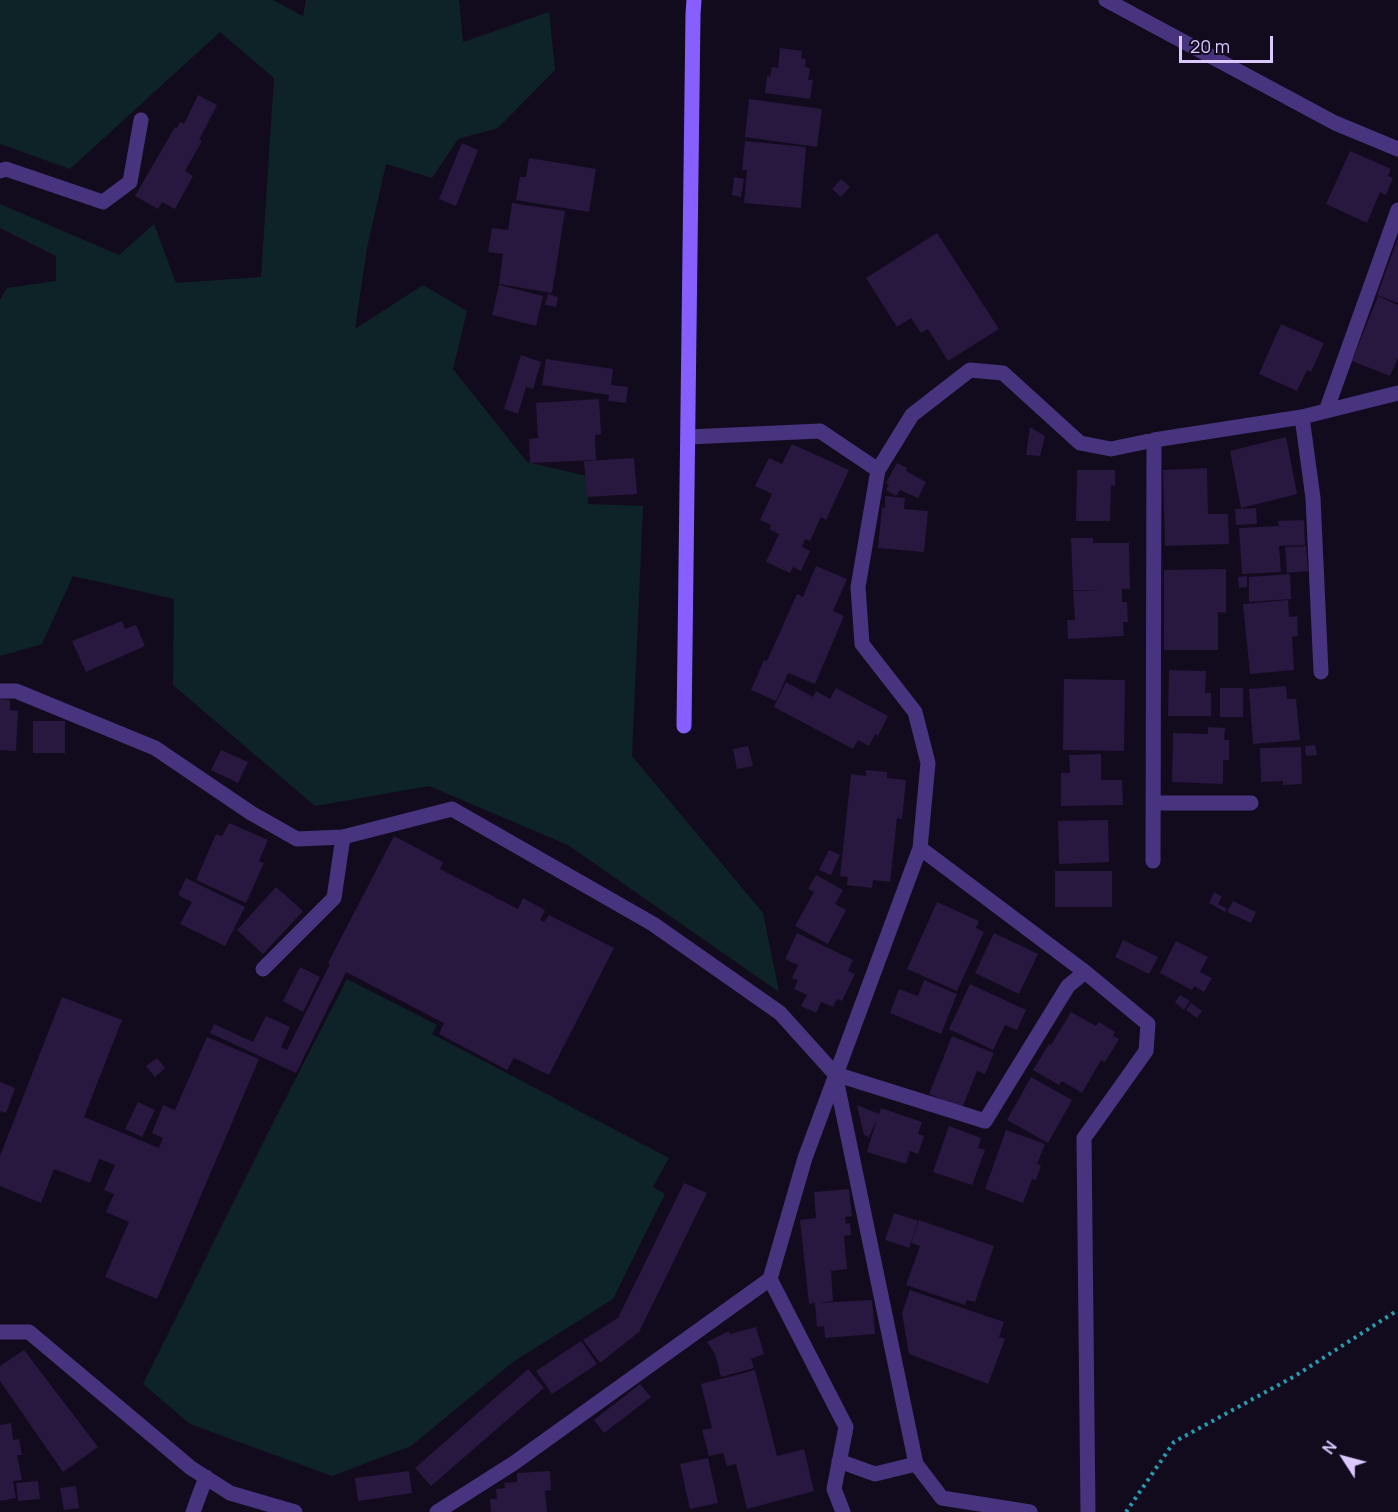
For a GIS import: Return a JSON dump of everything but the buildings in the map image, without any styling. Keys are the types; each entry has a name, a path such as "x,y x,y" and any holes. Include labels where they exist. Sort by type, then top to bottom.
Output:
{"street":[{"path":"684,726 694,0"},
{"path":"1106,0 1335,123 1398,150"},
{"path":"0,171 6,169 103,202 130,182 141,120"},
{"path":"1326,411 1398,210"},
{"path":"437,1512 514,1463 770,1279 805,1158 920,848 928,763 915,712 862,644 858,588 878,470 912,415 970,370 1003,373 1080,443 1111,449 1302,417 1398,393"},
{"path":"1302,417 1313,498 1321,672"},
{"path":"688,437 820,431 878,470"},
{"path":"1153,861 1155,440"},
{"path":"0,691 16,691 155,748 251,813 297,839 343,837 452,809 653,924 780,1013 835,1074 916,1464 942,1498 1030,1512"},
{"path":"1154,803 1251,803"},
{"path":"263,969 334,898 343,837"},
{"path":"920,848 1085,972 1148,1024 1146,1050 1084,1138 1088,1512"},
{"path":"835,1074 985,1121 1068,986 1085,972"},
{"path":"770,1279 846,1427 834,1489 843,1512"},
{"path":"0,1332 29,1332 191,1468 230,1493 295,1512"},
{"path":"839,1461 875,1474 916,1464"},
{"path":"193,1512 206,1477"}],"path":[{"path":"1126,1512 1174,1442 1295,1376 1398,1310"}],"green space":[{"path":"0,0 273,0 303,16 306,0 459,0 463,42 549,12 555,70 498,128 458,139 432,178 386,164 367,248 355,329 423,285 467,311 453,369 527,462 587,476 588,504 643,506 632,756 763,913 779,992 568,845 429,786 315,806 173,685 174,599 73,576 42,644 0,656 0,300 7,288 56,281 56,256 0,228 0,204 119,255 154,224 176,283 261,277 274,78 220,32 70,169 0,144"},
{"path":"347,979 437,1025 432,1034 669,1158 653,1187 665,1194 613,1299 513,1362 411,1446 332,1476 190,1424 143,1384"}]}
